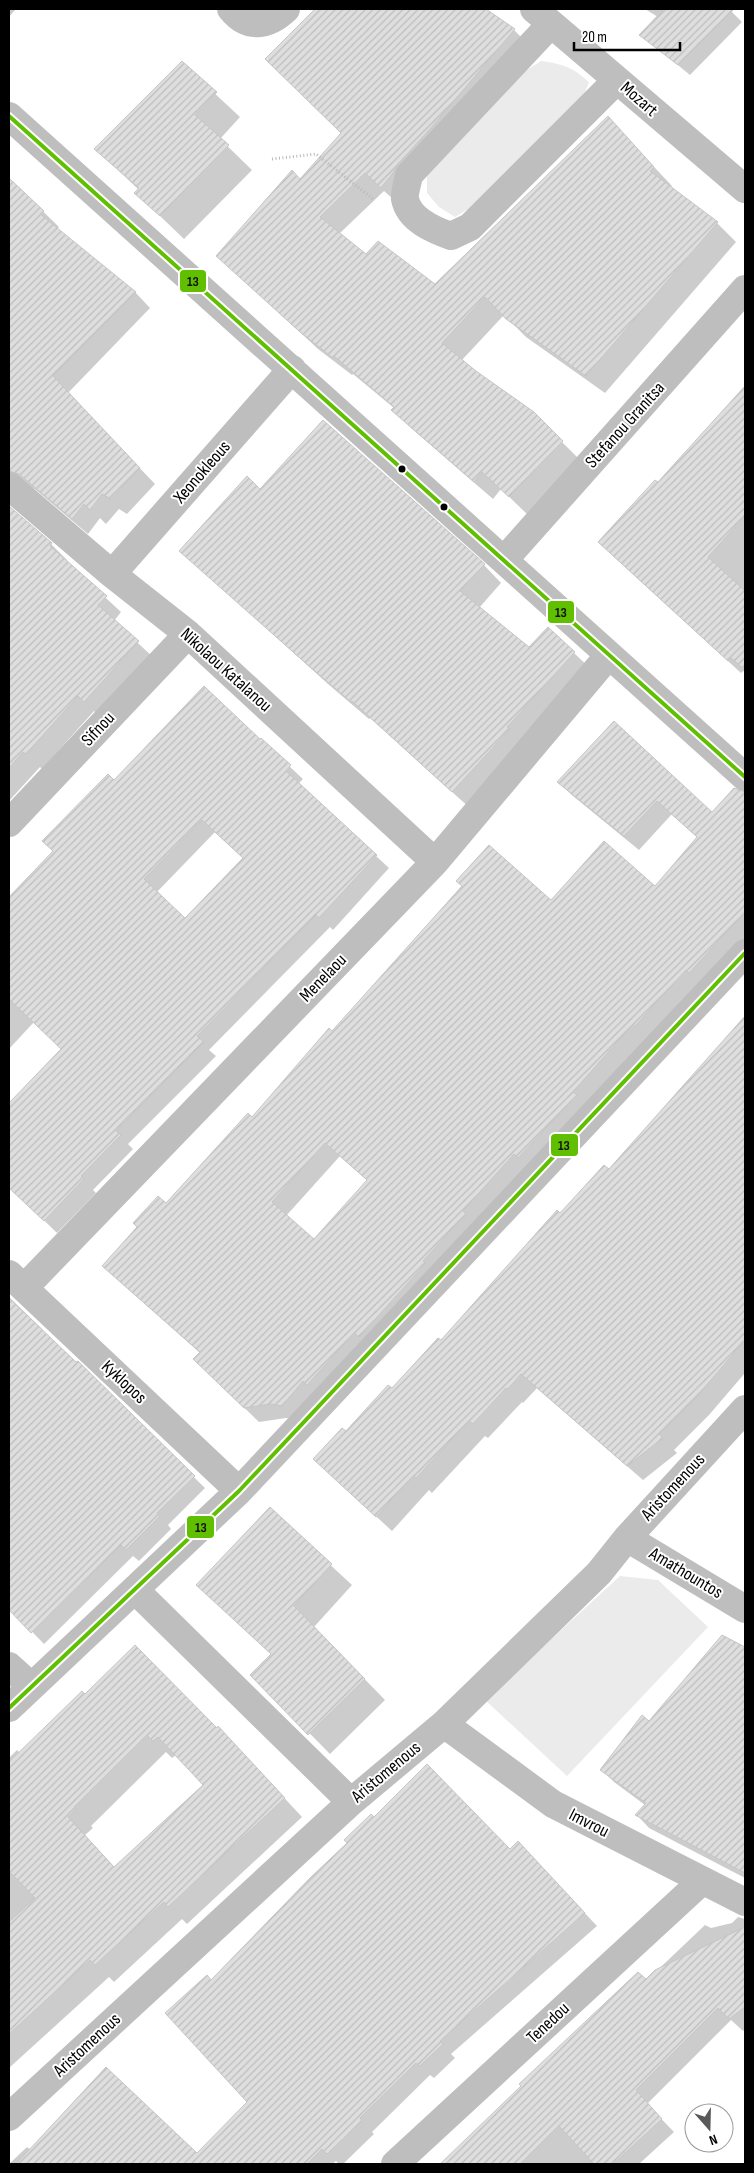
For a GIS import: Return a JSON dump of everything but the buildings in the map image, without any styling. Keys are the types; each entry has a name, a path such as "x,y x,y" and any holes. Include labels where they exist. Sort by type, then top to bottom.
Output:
{"street":[{"path":"231,9 238,18 262,23 276,18 286,9"},
{"path":"542,16 409,175 405,199 413,214 429,228 451,236 470,227 617,80"},
{"name":"Mozart","path":"542,16 745,190"},
{"path":"9,116 609,655 741,763"},
{"name":"Stefanou Granitsa","path":"504,560 745,289"},
{"name":"Xeonokleous","path":"112,574 292,370"},
{"name":"Nikolaou Katalanou","path":"9,486 112,574 188,634 435,862"},
{"name":"Sifnou","path":"9,823 188,634"},
{"name":"Menelaou","path":"16,1281 435,862 609,655"},
{"path":"9,1708 239,1491 745,953"},
{"name":"Kyklopos","path":"16,1281 239,1491"},
{"name":"Aristomenous","path":"9,2117 350,1802 444,1724 599,1573 627,1538 745,1409"},
{"name":"Amathountos","path":"627,1538 745,1609"},
{"path":"135,1590 350,1802"},
{"path":"9,1666 31,1686"},
{"name":"Imvrou","path":"444,1724 553,1804 702,1882 745,1902"},
{"name":"Tenedou","path":"395,2164 702,1882"}],"path":[{"path":"272,159 316,154 353,182 380,206 409,208"}],"shaded area":[{"path":"541,61 567,67 583,77 589,82 584,95 486,198 455,217 439,207 427,193 427,168 514,78"},
{"path":"620,1576 658,1580 708,1627 567,1776 485,1700"}],"transit line":[{"name":"13","path":"9,116 745,777"},
{"name":"13","path":"9,1708 239,1491 745,953"}]}
